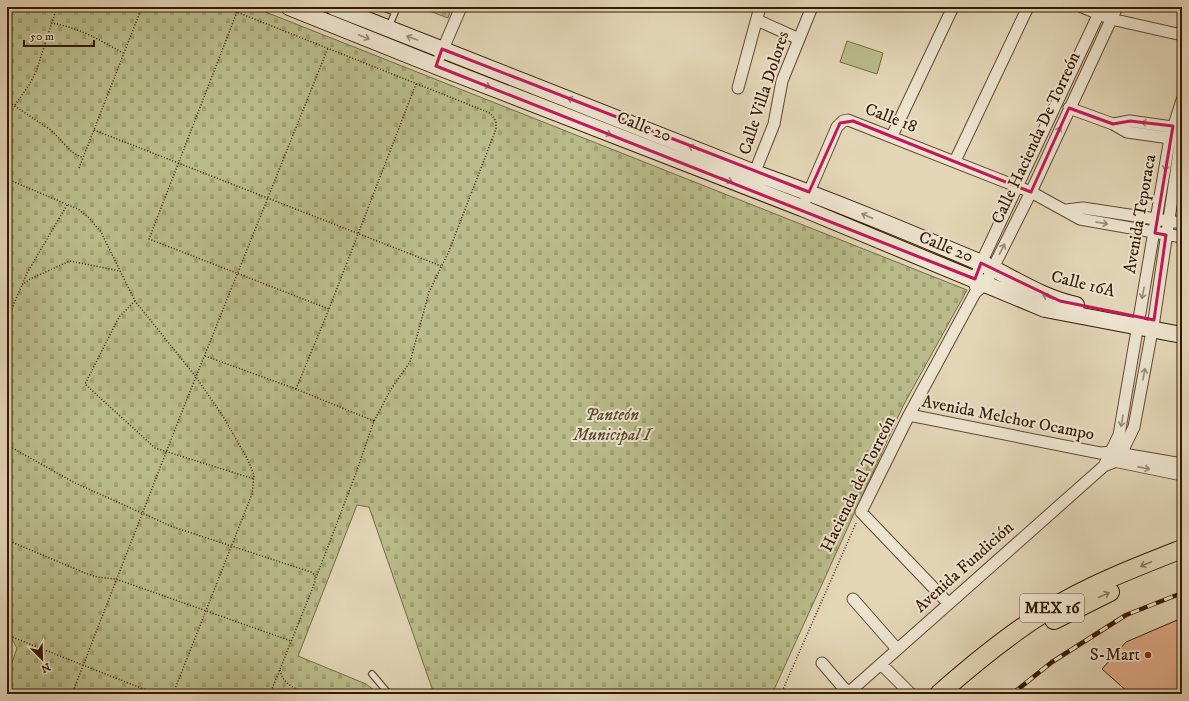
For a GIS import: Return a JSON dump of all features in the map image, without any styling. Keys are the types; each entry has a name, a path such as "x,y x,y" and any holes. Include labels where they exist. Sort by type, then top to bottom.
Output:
{"main road":[{"name":"Calle 20","path":"289,7 586,125 802,208 882,241 978,285"},
{"name":"Calle 20","path":"338,9 388,30 755,173 808,192 986,266"},
{"path":"336,26 338,9"},
{"path":"586,125 594,109"},
{"path":"882,241 889,225"},
{"name":"Calle 16A","path":"986,266 1054,299 1145,323 1182,335"},
{"name":"Calle 16A","path":"978,285 1045,309 1145,323 1182,324"},
{"name":"MEX 16","path":"939,694 990,650 1048,610 1102,582 1182,549"},
{"name":"MEX 16","path":"956,694 990,664 1052,621 1103,595 1182,562"}],"street":[{"path":"436,66 461,7"},
{"path":"738,88 760,7"},
{"name":"Calle Villa Dolores","path":"748,188 774,124 782,81 812,7"},
{"path":"892,136 953,7"},
{"path":"956,161 1028,7"},
{"path":"1082,7 1100,11 1111,19 1182,35"},
{"name":"Calle Hacienda De Torreón","path":"986,266 1031,192 1117,7"},
{"name":"Calle Hacienda De Torreón","path":"978,285 1016,187 1100,11"},
{"path":"757,20 799,39"},
{"name":"Avenida Teporaca","path":"1110,458 1121,425 1166,235 1179,133 1179,115 1182,100"},
{"path":"1069,108 1113,124 1130,121 1179,133"},
{"name":"Calle 18","path":"802,208 837,127 843,121 853,121 1031,192 1080,219 1182,237"},
{"name":"Avenida Teporaca","path":"1110,458 1134,427 1154,233 1156,220 1179,133"},
{"path":"1066,210 1083,208 1182,223"},
{"name":"Hacienda del Torreón","path":"861,512 909,415 978,285"},
{"name":"Avenida Melchor Ocampo","path":"909,415 1182,475"},
{"name":"Avenida Melchor Ocampo","path":"1110,458 1182,464"},
{"name":"Avenida Fundición","path":"848,694 1110,458"},
{"path":"861,512 948,603"},
{"path":"853,599 897,649"},
{"path":"822,663 848,694"},
{"path":"881,664 911,694"}],"lane":[{"path":"381,7 395,12 388,30"},
{"path":"372,674 389,694"}],"path":[{"path":"15,105 36,72 57,7"},
{"path":"79,168 142,7"},
{"path":"224,7 490,113 496,121 496,129 449,251 429,292 410,362 391,390 374,421 356,473 270,694"},
{"path":"237,12 149,239 237,275 328,309"},
{"path":"51,23 62,25 91,35 123,53"},
{"path":"72,694 166,451 328,48"},
{"path":"296,389 416,84"},
{"path":"7,101 51,130 72,152 83,158"},
{"path":"94,130 441,266"},
{"path":"7,179 78,209 88,217 101,232 135,301 196,377 224,418 248,460 254,479 252,494 173,694"},
{"path":"7,320 39,250 67,204"},
{"path":"22,286 30,279 70,261 120,271"},
{"path":"135,301 119,317 85,384 144,440 155,448 254,479"},
{"path":"205,356 296,389 374,421"},
{"path":"7,445 76,483 173,527 311,572 316,578"},
{"name":"Hacienda del Torreón","path":"781,694 861,512"},
{"path":"7,540 85,573 97,577 116,579 291,641"},
{"path":"7,635 156,694"},
{"path":"280,670 281,678 285,682 308,694"}],"highlighted area":[{"path":"442,49 809,192 840,123 853,121 1031,192 1069,108 1113,124 1130,121 1173,126 1155,233 1166,235 1154,320 1060,301 981,263 975,279 436,66"}],"green space":[{"name":"Panteón Municipal I","path":"7,7 253,7 967,290 903,406 772,694 434,694 369,507 357,505 298,656 366,684 379,694 7,694 7,677 17,648 7,633"},
{"path":"419,7 452,7 448,18"},
{"path":"847,41 883,53 877,74 840,62"}],"building":[{"name":"S-Mart","path":"1182,618 1182,694 1130,694 1102,669 1126,642"}],"railway":[{"path":"1012,694 1052,662 1126,615 1182,593"}],"place":[{"name":"S-Mart","path":"1148,655"}]}
